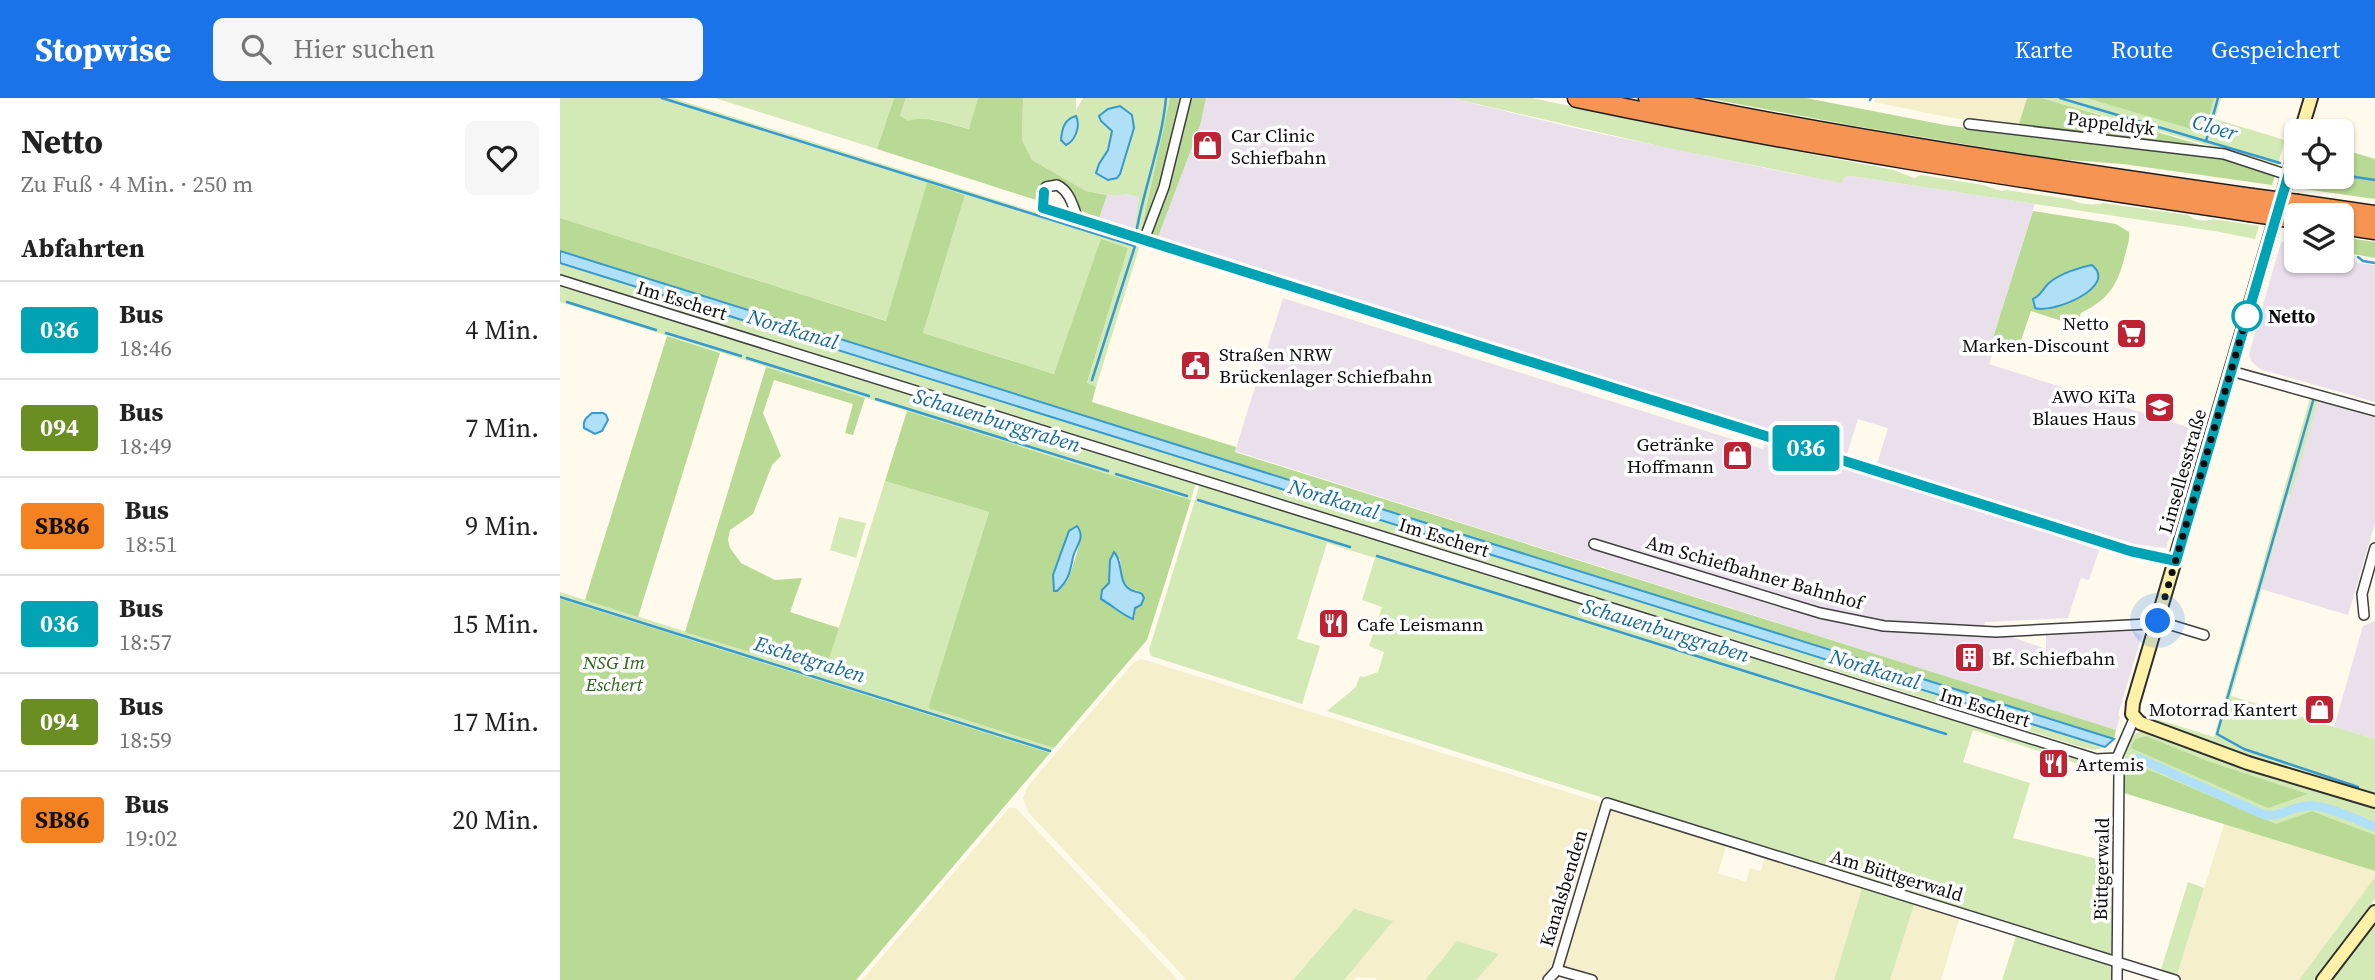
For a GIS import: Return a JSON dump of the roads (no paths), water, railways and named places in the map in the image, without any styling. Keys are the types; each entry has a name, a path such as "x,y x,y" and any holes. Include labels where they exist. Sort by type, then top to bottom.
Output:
{"highway":[{"path":"1577,98 1823,146 2250,205"},
{"path":"1648,98 2284,212"},
{"path":"2354,207 2375,207"},
{"path":"2354,212 2375,215"},
{"path":"2354,227 2375,230"}],"street":[{"path":"1144,240 1164,187 1186,98"},
{"path":"2305,119 2311,98"},
{"name":"Pappeldyk","path":"1969,124 2224,154 2284,174"},
{"path":"1078,219 1065,189 1057,185 1046,187 1043,208 2130,551 2176,561"},
{"name":"Linsellesstraße","path":"2134,719 2133,703 2284,189"},
{"name":"Im Eschert","path":"560,280 2072,752 2095,759 2117,758"},
{"path":"2231,370 2375,411"},
{"name":"Am Schiefbahner Bahnhof","path":"1594,544 1820,613 1884,625 1996,632 2148,624 2158,621"},
{"path":"2364,615 2362,594 2375,548"},
{"path":"2158,621 2204,635"},
{"path":"2117,758 2134,719 2248,763 2375,801"},
{"name":"Büttgerwald","path":"2117,758 2117,980"},
{"name":"Am Büttgerwald","path":"1607,803 2175,980"},
{"name":"Kanalsbenden","path":"1548,980 1557,970 1607,803"},
{"path":"2323,980 2375,912"},
{"path":"1557,970 1592,980"}],"water":[{"path":"1120,106 1132,115 1134,128 1120,174 1117,178 1108,180 1096,173 1108,150 1112,131 1099,116 1108,109"},
{"path":"1076,116 1076,133 1066,145 1061,140 1063,128 1069,119"},
{"path":"560,251 2114,739 2105,747 560,263"},
{"path":"2092,265 2098,273 2097,282 2090,290 2068,303 2043,309 2035,308 2033,299 2053,280 2070,271"},
{"path":"592,413 603,413 608,420 602,431 595,434 584,428 585,419"},
{"path":"1077,526 1081,534 1068,575 1061,587 1054,591 1053,575 1069,531"},
{"path":"1114,552 1124,583 1144,598 1141,605 1135,608 1133,619 1101,599 1102,590 1109,583 1110,560"}],"waterway":[{"path":"662,98 1135,246 1092,380"},
{"path":"1137,228 1161,131 1166,98"},
{"name":"Cloer","path":"2060,98 2280,163"},
{"path":"2206,141 2218,98"},
{"path":"2354,177 2375,180"},
{"name":"Cloer","path":"2358,257 2363,261 2375,263"},
{"name":"Schauenburggraben","path":"567,302 656,330"},
{"name":"Schauenburggraben","path":"666,333 741,356"},
{"name":"Schauenburggraben","path":"747,358 869,396"},
{"name":"Schauenburggraben","path":"876,399 1108,471"},
{"path":"2313,401 2217,734 2244,749 2358,787"},
{"name":"Schauenburggraben","path":"1116,474 1187,496"},
{"name":"Schauenburggraben","path":"1198,500 1350,547"},
{"name":"Schauenburggraben","path":"1377,556 1946,734"},
{"name":"Eschetgraben","path":"560,597 1050,751"},
{"name":"Nordkanal","path":"2138,758 2264,815 2276,815 2314,806 2341,813 2375,827"}],"place":[{"name":"Car Clinic Schiefbahn","path":"1208,146"},
{"name":"Netto","path":"2247,316"},
{"name":"Netto Marken-Discount","path":"2132,334"},
{"name":"Straßen NRW Brückenlager Schiefbahn","path":"1196,365"},
{"name":"AWO KiTa Blaues Haus","path":"2159,407"},
{"name":"Getränke Hoffmann","path":"1737,455"},
{"name":"Cafe Leismann","path":"1334,624"},
{"name":"Bf. Schiefbahn","path":"1969,658"},
{"name":"Motorrad Kantert","path":"2320,709"},
{"name":"Artemis","path":"2053,764"}],"park label":[{"name":"NSG Im Eschert","path":"614,673"}]}
